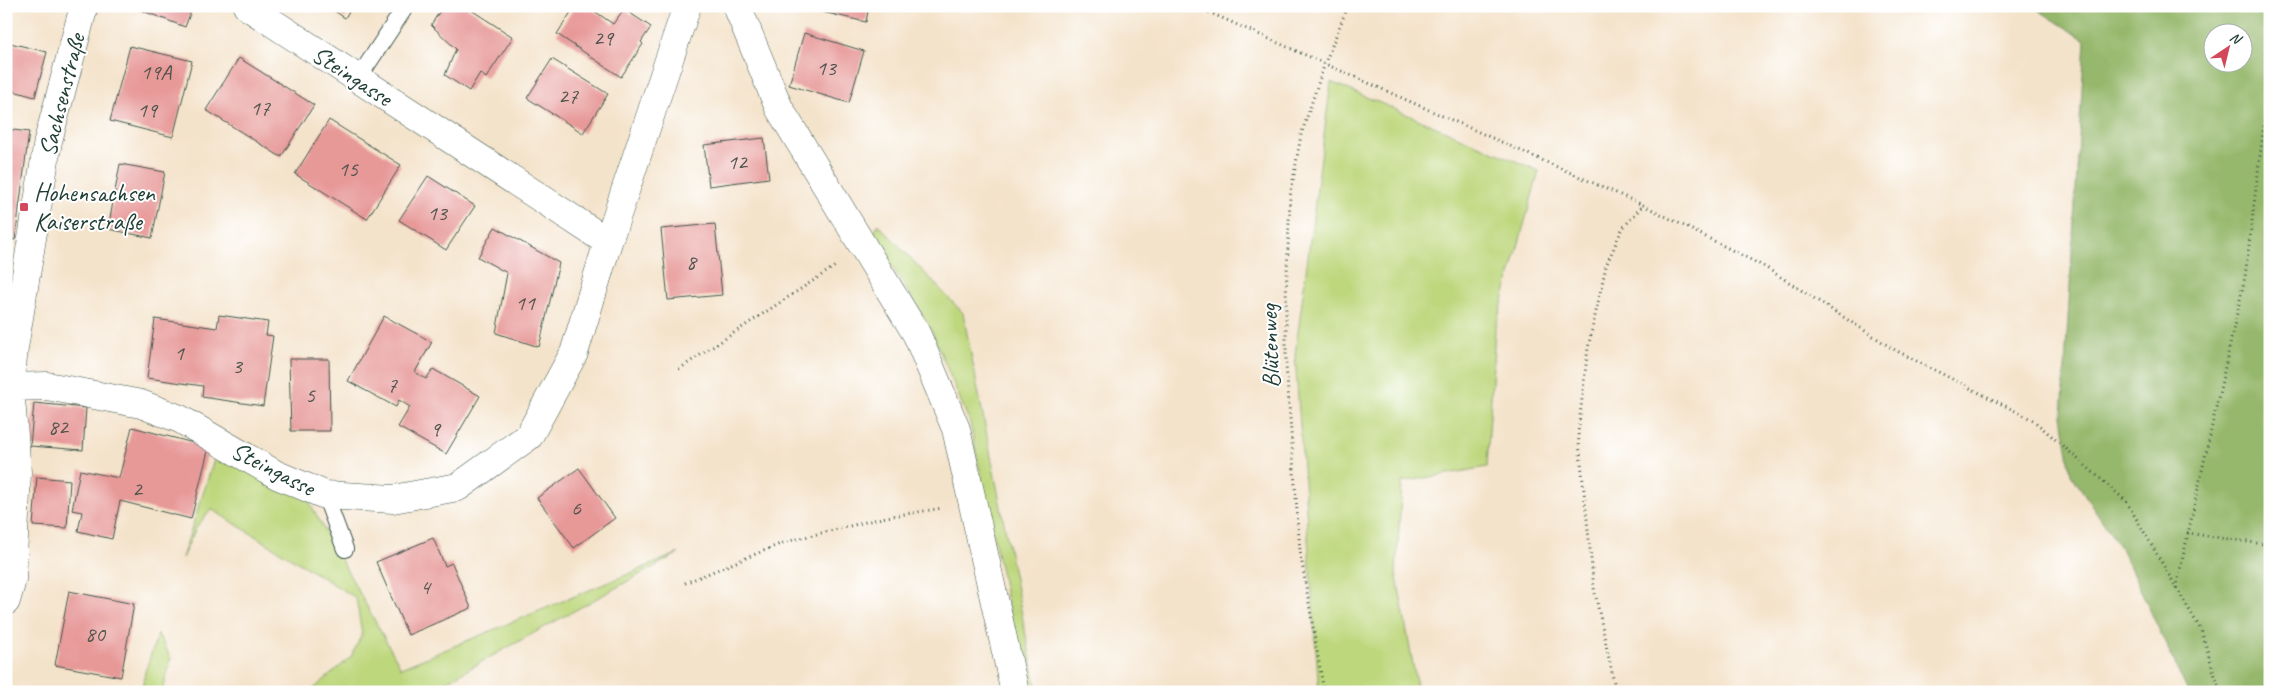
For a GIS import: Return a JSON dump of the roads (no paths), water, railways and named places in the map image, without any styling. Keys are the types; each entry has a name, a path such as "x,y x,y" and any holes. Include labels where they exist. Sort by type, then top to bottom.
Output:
{"street":[{"name":"Sachsenstraße","path":"6,601 12,580 17,472 8,387 48,141 84,6"},
{"name":"Steingasse","path":"247,6 357,80 608,242"},
{"name":"Steingasse","path":"8,387 47,386 140,404 180,419 277,475 325,495 393,499 458,487 529,436 574,353 608,242 687,6"},
{"path":"737,6 779,108 917,335 956,429 1015,692"}],"lane":[{"path":"357,80 406,6"},
{"path":"325,495 345,549"}],"place":[{"name":"Hohensachsen Kaiserstraße","path":"24,207"}]}
